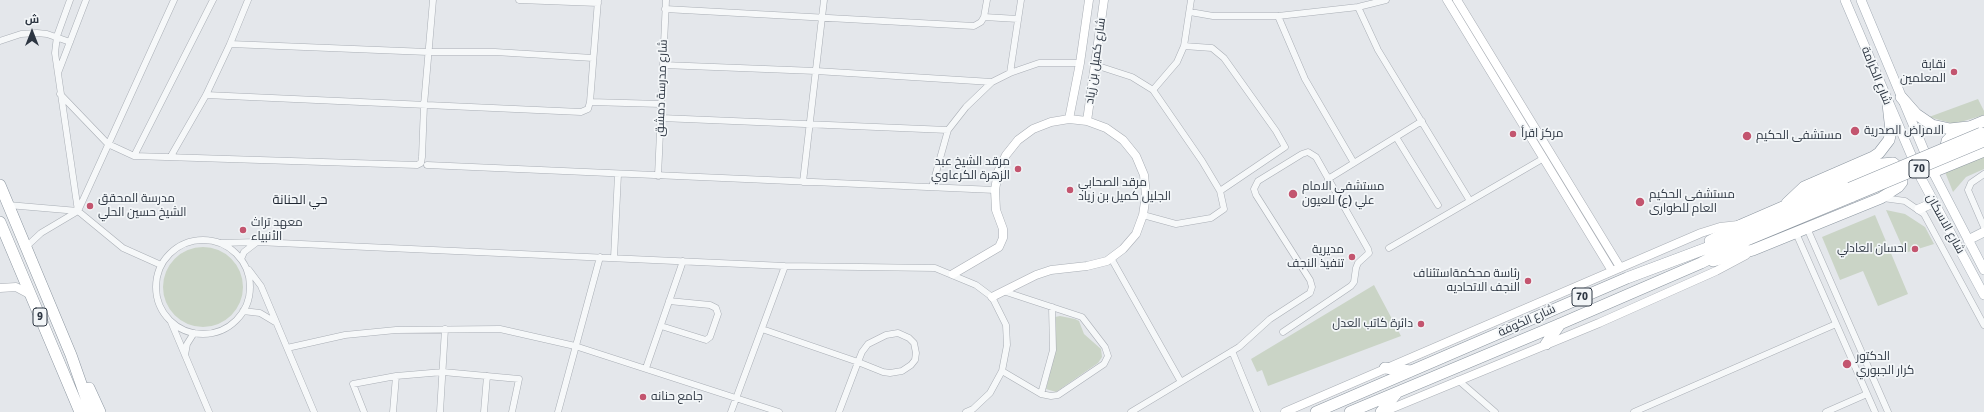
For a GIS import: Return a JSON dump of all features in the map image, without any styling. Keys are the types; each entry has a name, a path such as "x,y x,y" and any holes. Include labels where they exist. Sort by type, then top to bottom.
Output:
{"highway":[{"path":"1901,97 1916,114 1932,125 1950,129 1968,127"},
{"path":"1785,205 1793,195 1804,187 1879,153 1889,140 1891,131 1888,104"},
{"path":"1954,163 1947,156 1947,141 1955,133 1984,120"},
{"name":"70","path":"1852,192 1983,135"},
{"path":"1933,172 1984,151"},
{"path":"1694,251 1741,225 1882,164 1893,163 1901,170 1902,182 1894,190 1881,198 1753,250 1701,263"},
{"name":"9","path":"0,185 94,412"},
{"name":"شارع الكوفة","path":"1316,412 1627,278 1694,251 1743,234 1852,192"},
{"name":"شارع الكوفة","path":"1350,412 1701,263 1852,192"},
{"name":"9","path":"0,222 80,412"},
{"path":"1546,344 1560,324"},
{"path":"1385,368 1412,371"},
{"path":"1382,412 1397,392"}],"main road":[{"name":"شارع كميل بن زياد","path":"1069,120 1080,63 1089,0"},
{"name":"شارع كميل بن زياد","path":"1087,121 1104,0"},
{"path":"1447,0 1544,158 1616,269"},
{"path":"1457,0 1616,269"},
{"name":"شارع الكرامة","path":"1861,0 1921,145"},
{"name":"شارع الكرامة","path":"1846,1 1908,151"},
{"path":"953,274 999,247 1003,238 1003,229 996,210 995,190 998,172 1004,160 1018,140 1039,127 1051,122 1069,120 1087,121 1106,128 1123,140 1136,156 1144,175 1144,215 1136,234 1123,249 1107,261 1087,266 1052,270 1036,275 992,297"},
{"path":"1908,151 1921,145"},
{"name":"شارع الاسكان","path":"1921,145 1933,172 1984,270"},
{"name":"شارع الاسكان","path":"1908,151 1933,203 1984,295"},
{"path":"1921,178 1933,172"},
{"path":"1919,209 1933,203"},
{"path":"1285,412 1710,229 1741,225"},
{"path":"1968,240 1984,232"},
{"path":"1382,412 1716,271 1753,250"},
{"path":"0,288 16,287 31,296"}],"street":[{"path":"70,0 57,36 55,53 57,77 78,211"},
{"path":"57,77 86,0"},
{"path":"26,247 41,233 78,211 174,0"},
{"path":"134,156 212,0"},
{"path":"172,156 206,95 230,44 248,0"},
{"path":"60,94 108,144 134,156 172,156 417,165 421,162 422,157 424,105 433,0"},
{"path":"206,95 582,112 588,109 590,102 598,2 519,0"},
{"name":"شارع مدرسة دمشق","path":"658,176 666,0"},
{"path":"803,182 824,0"},
{"path":"665,9 822,16 974,26 981,22 984,16 987,0"},
{"path":"1010,72 1021,0"},
{"path":"1153,90 1177,62 1184,46 1191,0"},
{"path":"1190,12 1214,16 1278,16 1358,7 1386,0"},
{"path":"1358,7 1378,50 1470,201"},
{"path":"984,16 1018,19"},
{"path":"1278,16 1305,79 1354,163"},
{"path":"0,41 21,34 37,33 57,36 70,42"},
{"path":"230,44 428,52 496,52 593,58"},
{"path":"1184,46 1212,48 1224,58 1276,131 1285,147 1220,191"},
{"path":"932,187 948,130 966,107 992,82 1010,72 1039,64 1080,63"},
{"path":"663,65 816,71 992,82"},
{"path":"1096,65 1132,77 1153,90 1202,161 1220,191 1224,209 1211,218 1176,224 1144,215"},
{"path":"590,102 661,104"},
{"path":"661,118 810,123 948,130"},
{"path":"1328,179 1422,121"},
{"path":"1396,137 1438,205"},
{"path":"1131,412 1232,351 1270,319 1307,296 1312,287 1310,280 1256,195 1254,189 1256,184 1302,154 1308,152 1314,155 1369,253 1358,263 1354,282 1351,286 1283,332"},
{"path":"1389,248 1544,158"},
{"path":"427,164 658,176 995,190"},
{"path":"614,258 618,174"},
{"path":"1984,174 1971,183 1968,190 1984,227"},
{"path":"1881,198 1901,200 1919,209 1928,220 1984,325"},
{"path":"8,205 78,211 124,248 161,265"},
{"path":"1807,228 1888,412"},
{"path":"1796,233 1875,412"},
{"path":"209,412 171,322 162,310 156,295 156,280 161,265 169,254 186,243 207,240 221,243 257,242 785,266 935,268 953,274 976,285 992,297 1006,325 1007,345 1002,371 990,393 973,409 966,412"},
{"path":"171,322 182,329 194,333 217,332 227,327 243,311 248,300 250,288 249,275 243,261 244,252 257,242"},
{"path":"221,243 232,249 243,261 261,286 314,412"},
{"path":"559,411 575,346 600,257"},
{"path":"1111,258 1181,382"},
{"path":"646,368 684,261"},
{"path":"731,412 785,266"},
{"path":"1002,371 1041,394 1051,396 1058,395 1104,364 1108,356 1105,347 1082,317 1003,291"},
{"path":"661,326 706,340 710,337 718,314 716,308 710,306 669,301"},
{"path":"1041,394 1053,350 1052,307"},
{"path":"243,311 260,313 276,322"},
{"path":"1634,412 1836,324"},
{"path":"440,412 445,329"},
{"path":"287,348 345,335 396,330 500,329 575,346 737,397 779,412"},
{"path":"762,329 858,362 883,372 896,372 911,364 915,360 916,348 909,338 903,335 886,335 868,344 862,352 858,362 839,412"},
{"path":"185,356 187,344 194,333"},
{"path":"1232,351 1258,412"},
{"path":"364,412 353,384 396,376 443,372 519,379 512,412"},
{"path":"393,412 396,376"},
{"path":"484,412 487,376"},
{"path":"1458,380 1495,412"},
{"path":"1826,412 1867,394"}],"green space":[{"path":"1978,99 1984,111 1984,115 1954,124 1929,117"},
{"path":"1984,157 1984,169 1966,177 1953,192 1945,172"},
{"path":"1886,210 1905,214 1925,227 1934,244 1905,253"},
{"path":"1875,215 1908,294 1878,306 1863,271 1840,280 1822,237"},
{"path":"203,247 218,250 231,259 240,272 243,287 240,302 231,315 218,324 203,327 188,324 175,315 166,302 163,287 166,272 175,259 188,250"},
{"path":"1374,285 1401,336 1268,386 1262,370 1257,372 1251,359"},
{"path":"1060,316 1079,321 1084,334 1101,349 1102,357 1098,363 1056,392 1046,389 1056,348 1055,317"}],"place":[{"name":"نقابة المعلمين","path":"1954,72"},
{"name":"الامراض الصدرية","path":"1855,131"},
{"name":"مركز اقرأ","path":"1513,134"},
{"name":"مستشفى الحكيم","path":"1747,136"},
{"name":"مرقد الشيخ عبد الزهرة الكرعاوي","path":"1018,169"},
{"name":"مرقد الصحابي الجليل كميل بن زياد","path":"1070,190"},
{"name":"مستشفى الامام علي (ع) للعيون","path":"1293,194"},
{"name":"مستشفى الحكيم العام للطوارى","path":"1640,202"},
{"name":"مدرسة المحقق الشيخ حسين الحلي","path":"90,206"},
{"name":"معهد تراث الأنبياء","path":"243,230"},
{"name":"احسان العادلي","path":"1915,249"},
{"name":"مديرية تنفيذ النجف","path":"1352,257"},
{"name":"رئاسة محكمةاستئناف النجف الاتحاديه","path":"1528,281"},
{"name":"دائرة كاتب العدل","path":"1421,324"},
{"name":"الدكتور كرار الجبوري","path":"1847,364"},
{"name":"جامع حنانه","path":"643,397"}],"district":[{"name":"حي الحنانة","path":"300,201"}]}
